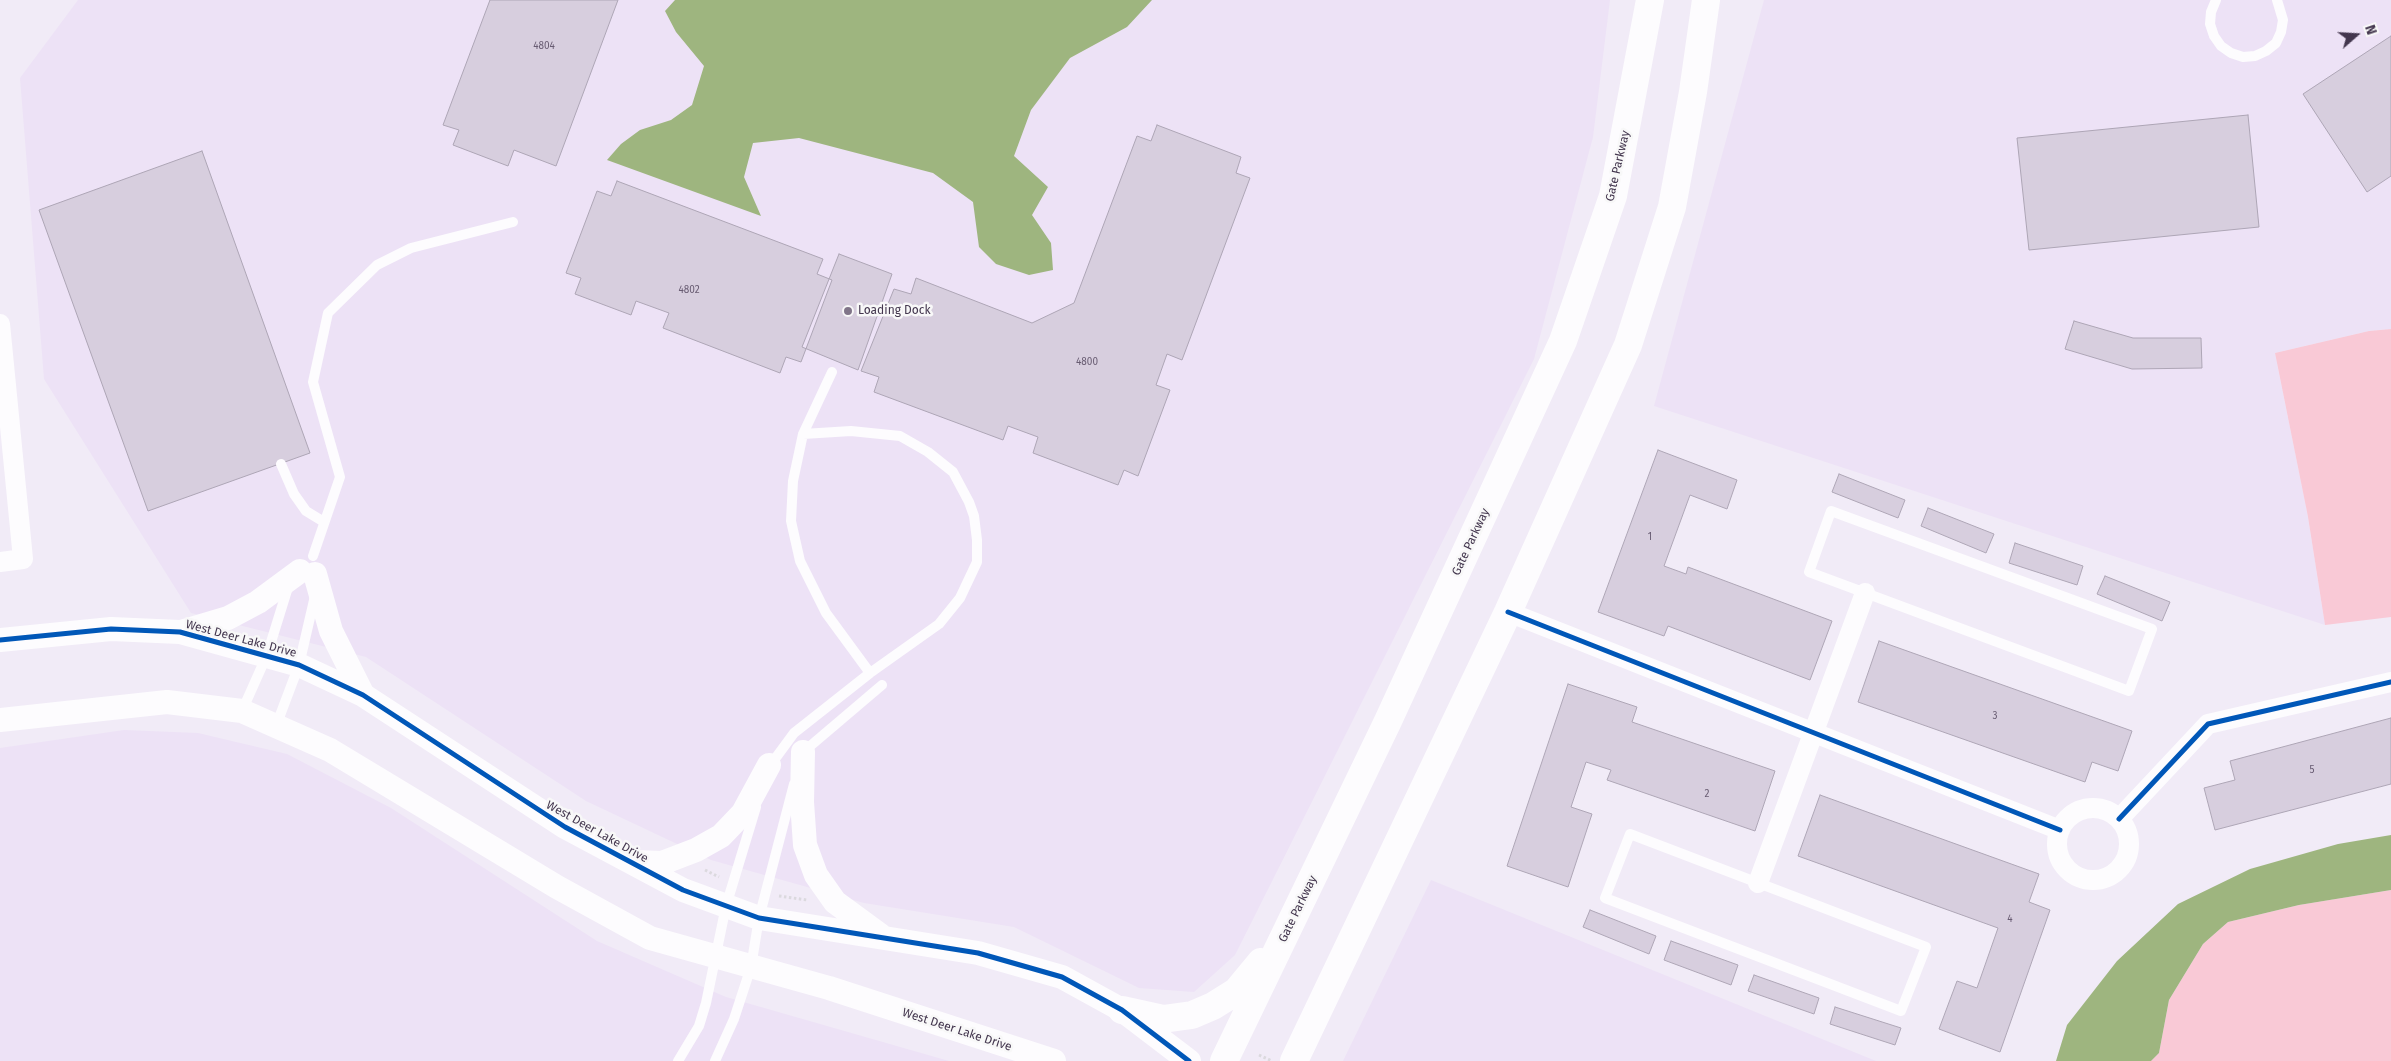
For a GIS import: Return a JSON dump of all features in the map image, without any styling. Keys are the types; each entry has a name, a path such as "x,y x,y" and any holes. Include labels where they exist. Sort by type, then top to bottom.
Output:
{"main road":[{"name":"Gate Parkway","path":"1224,1061 1388,721 1563,341 1613,196 1650,0"},
{"path":"1294,1061 1508,612 1628,345 1672,207 1694,92 1706,0"},
{"path":"1122,1010 1163,1019 1192,1015 1213,1006 1237,991 1286,932"}],"street":[{"path":"0,324 2,369 23,559 0,562"},
{"path":"180,632 228,618 258,602 309,567 344,660 363,695"},
{"path":"1758,883 1865,593"},
{"path":"1508,612 2060,830"},
{"name":"West Deer Lake Drive","path":"0,640 111,628 180,632 299,665 363,695 565,828 683,890 758,918 978,953 1062,977 1122,1010 1189,1061"},
{"path":"2119,819 2208,724 2391,682"},
{"name":"West Deer Lake Drive","path":"0,720 167,702 242,711 330,750 557,887 650,938 829,988 1054,1061"},
{"path":"802,752 805,845 816,875 835,902 883,938"},
{"path":"628,861 662,864 696,850 721,836 743,813 769,765"},
{"path":"2086,808 2110,811 2119,819 2126,829 2129,840 2124,864 2116,872 2100,879 2082,878 2072,873 2058,854 2057,842 2060,830 2066,820 2075,812 2086,808"}],"lane":[{"path":"2216,0 2211,18 2214,36 2221,46 2231,53 2243,56 2255,56 2266,51 2276,43 2282,32 2283,20 2277,0"},
{"path":"242,711 266,655 290,583 309,567 340,476 313,382 328,313 377,265 411,248 513,222"},
{"path":"832,372 803,434 793,481 791,521 800,562 826,613 870,673"},
{"path":"678,1061 699,1026 717,957 726,906 769,765 794,733 870,673 939,624 960,598 977,562 974,516 953,472 928,452 900,436 851,431 803,434"},
{"path":"280,464 294,494 306,510 324,522"},
{"path":"1831,511 2152,629 2130,691 1865,593 1809,572 1831,511"},
{"path":"276,726 299,665 316,592 309,567"},
{"path":"715,1061 734,1019 751,967 758,918 802,752 882,685"},
{"path":"1630,834 1758,883 1926,947 1901,1011 1605,898 1630,834"}],"path":[{"path":"773,896 810,900"},
{"path":"1259,1055 1273,1061"}],"shaded area":[{"path":"78,0 1610,0 1593,137 1534,359 1235,955 1194,992 1139,988 1014,927 864,903 711,860 586,801 366,657 191,613 44,379 20,78"},
{"path":"675,0 1152,0 1127,27 1070,58 1031,110 1014,156 1048,187 1032,215 1051,243 1053,270 1029,275 996,264 979,247 973,202 933,173 799,138 753,143 744,177 761,216 607,160 621,144 640,130 671,120 692,105 704,66 676,32 665,11"},
{"path":"1764,0 2391,0 2391,329 2369,331 2275,353 2308,517 2325,625 1654,406"},
{"path":"2391,329 2391,617 2325,625 2308,517 2275,353 2369,331"},
{"path":"124,730 198,733 287,754 391,808 597,941 726,997 949,1061 0,1061 0,748"},
{"path":"2391,835 2391,890 2299,905 2228,922 2203,944 2169,1000 2159,1053 2151,1061 2056,1061 2067,1025 2117,961 2178,904 2250,869 2338,844"},
{"path":"1431,880 1876,1061 1343,1061"},
{"path":"2391,890 2391,1061 2151,1061 2159,1053 2169,1000 2203,944 2228,922 2299,905"}],"building":[{"path":"490,0 618,0 556,166 514,150 508,166 453,145 459,130 443,125"},
{"path":"2391,36 2391,176 2367,192 2303,94"},
{"path":"2248,115 2259,227 2029,250 2017,138"},
{"path":"1157,125 1241,157 1236,173 1250,178 1182,360 1167,354 1156,385 1170,390 1138,476 1124,470 1118,485 1033,453 1038,437 1008,426 1003,440 874,392 879,377 861,371 894,289 911,294 916,278 1032,323 1074,303 1137,136 1151,141"},
{"path":"202,151 310,453 148,511 39,210"},
{"path":"617,181 823,259 817,274 832,280 801,362 786,357 780,373 663,328 669,313 636,301 631,315 575,294 581,278 566,273 597,191 611,196"},
{"name":"Loading Dock","path":"839,254 892,274 858,370 802,347"},
{"path":"2074,321 2133,338 2201,338 2202,368 2132,369 2065,349"},
{"path":"1658,450 1737,480 1727,509 1690,495 1664,566 1686,574 1688,567 1832,621 1810,680 1668,626 1664,636 1598,612"},
{"path":"1839,474 1905,500 1898,518 1832,492"},
{"path":"1928,508 1994,534 1986,553 1921,526"},
{"path":"2015,543 2083,566 2077,585 2009,563"},
{"path":"2105,576 2170,602 2162,621 2097,594"},
{"path":"1879,641 2132,731 2118,771 2092,762 2085,782 1858,702"},
{"path":"1568,684 1637,707 1632,722 1775,771 1755,831 1607,780 1611,770 1586,762 1571,807 1592,814 1568,887 1507,866"},
{"path":"2391,718 2391,784 2215,830 2204,788 2235,780 2230,761"},
{"path":"1820,795 2039,874 2029,902 2050,910 2000,1052 1939,1029 1957,981 1977,988 1998,928 1798,856"},
{"path":"1590,910 1656,936 1649,954 1583,927"},
{"path":"1671,941 1738,965 1731,985 1664,960"},
{"path":"1754,975 1819,998 1814,1014 1748,991"},
{"path":"1835,1007 1901,1028 1895,1045 1830,1024"}],"cycle path":[{"path":"1508,612 2060,830"},
{"path":"0,640 111,629 180,632 299,665 363,695 565,827 683,890 759,918 978,953 1062,977 1122,1010 1189,1061"},
{"path":"2119,819 2208,724 2391,682"}],"place":[{"name":"Loading Dock","path":"848,311"}]}
